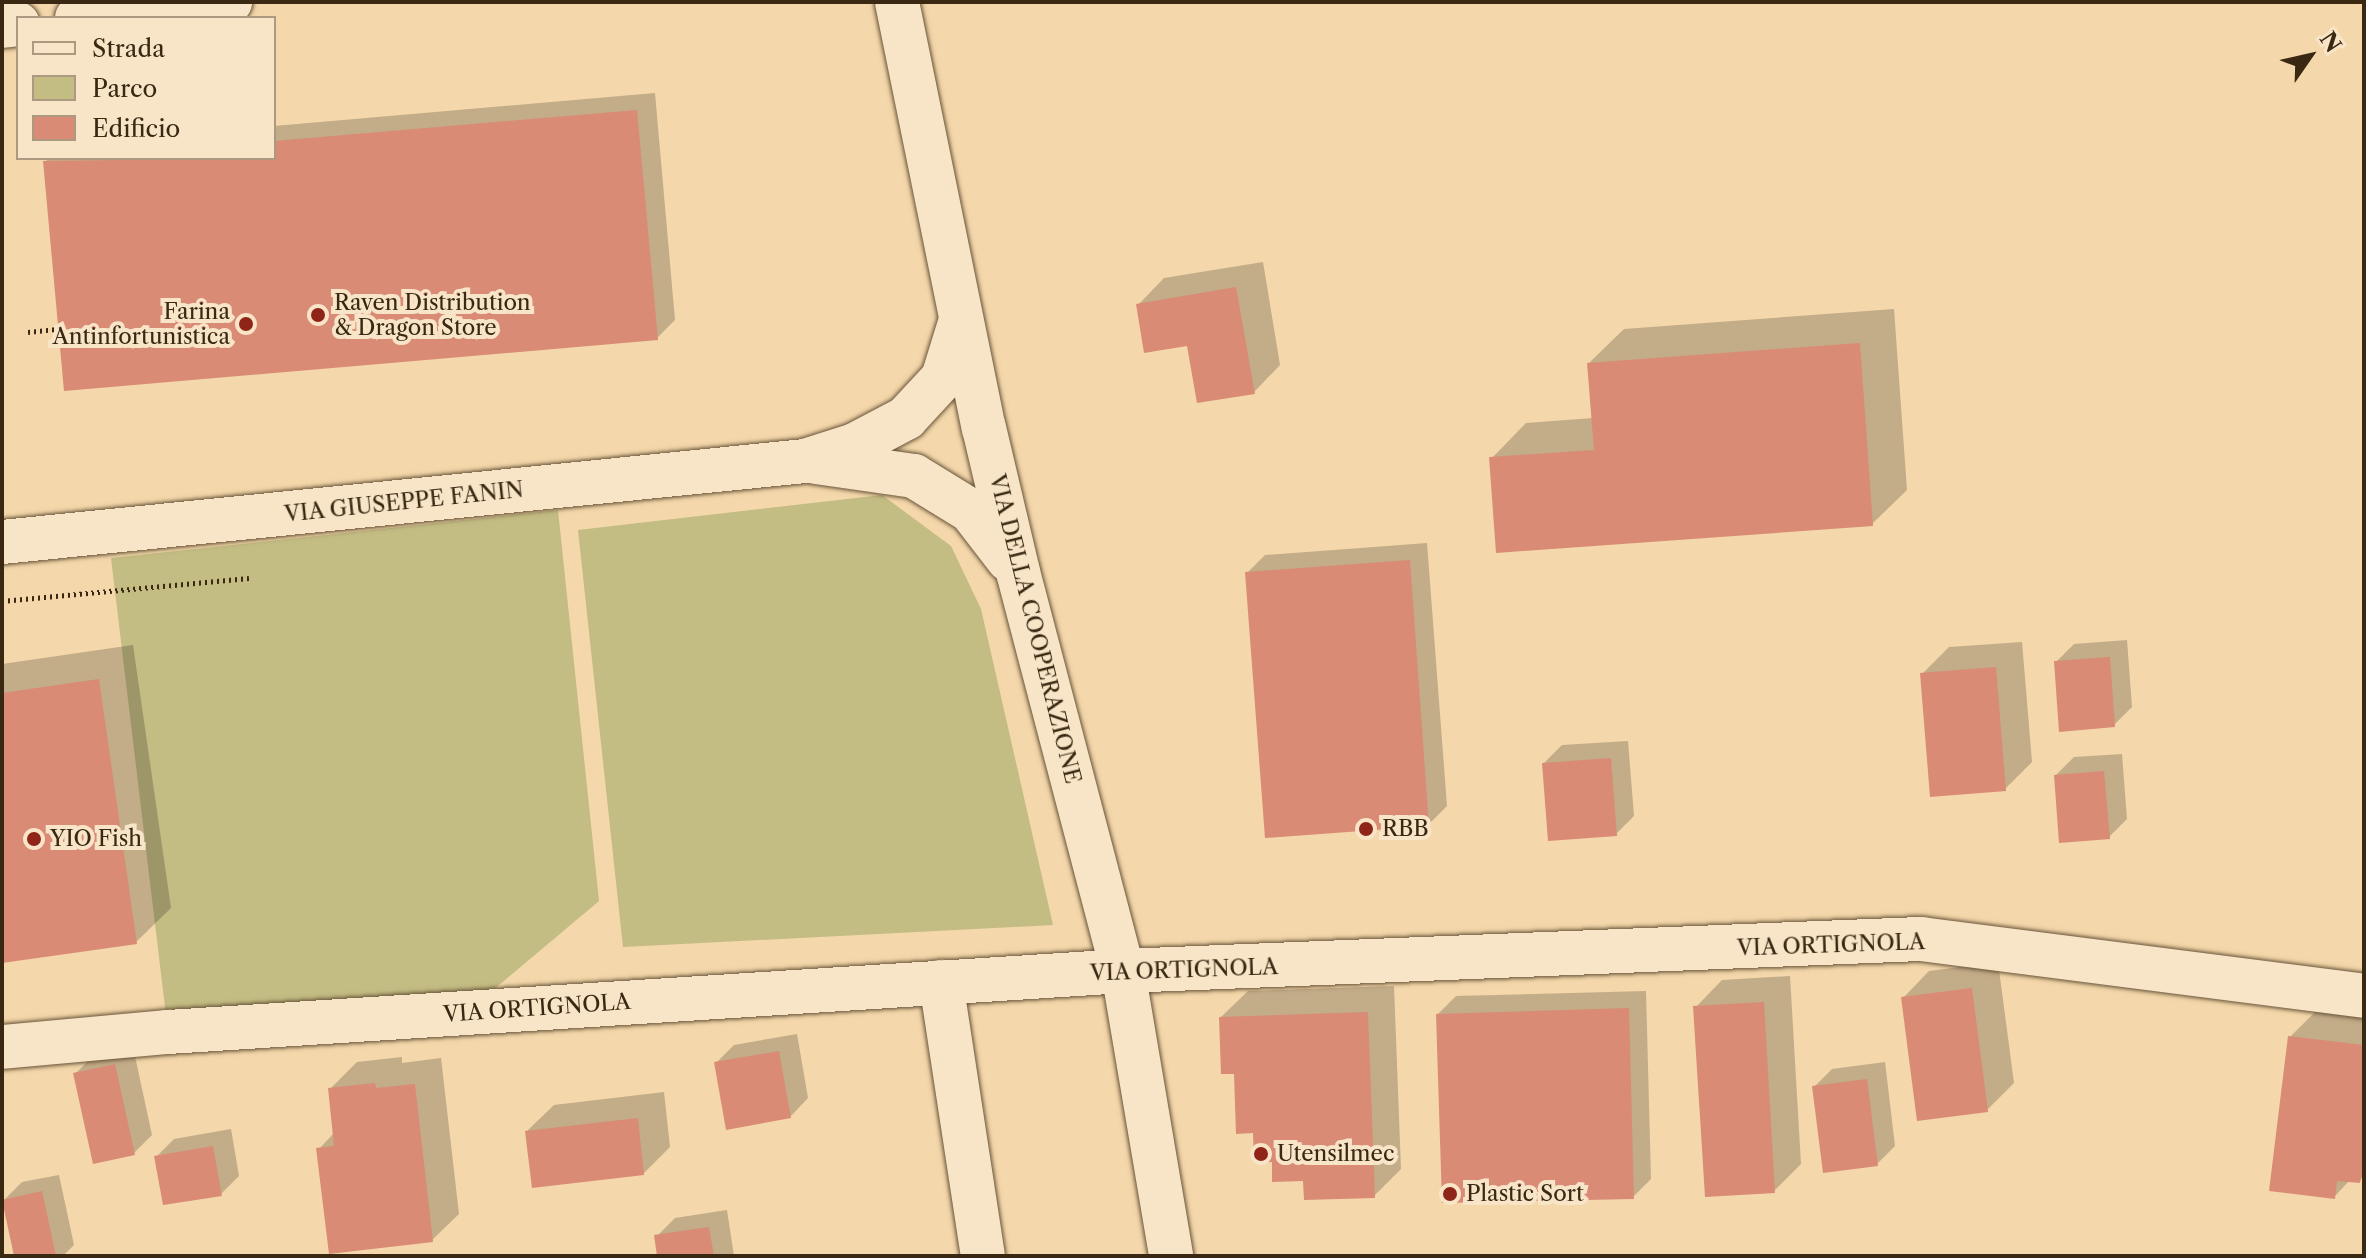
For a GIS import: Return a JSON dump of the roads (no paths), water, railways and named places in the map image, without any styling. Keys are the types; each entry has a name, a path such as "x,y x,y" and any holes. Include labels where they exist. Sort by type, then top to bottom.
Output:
{"street":[{"path":"96,16 230,2"},
{"name":"VIA DELLA COOPERAZIONE","path":"897,2 960,321 1018,572 1123,971 1171,1256"},
{"name":"VIA GIUSEPPE FANIN","path":"906,418 943,378 960,321"},
{"name":"VIA GIUSEPPE FANIN","path":"2,542 805,461 855,445 906,418 924,414 955,418 987,438 940,475 914,476 805,461"},
{"name":"VIA GIUSEPPE FANIN","path":"914,476 971,511 1018,572"},
{"name":"VIA ORTIGNOLA","path":"2,1047 168,1032 1123,971 1921,939 2364,996"},
{"path":"941,982 983,1256"}],"place":[{"name":"Raven Distribution & Dragon Store","path":"318,315"},
{"name":"Farina Antinfortunistica","path":"246,324"},
{"name":"RBB","path":"1366,829"},
{"name":"YIO Fish","path":"34,839"},
{"name":"Utensilmec","path":"1261,1154"},
{"name":"Plastic Sort","path":"1450,1194"}]}
